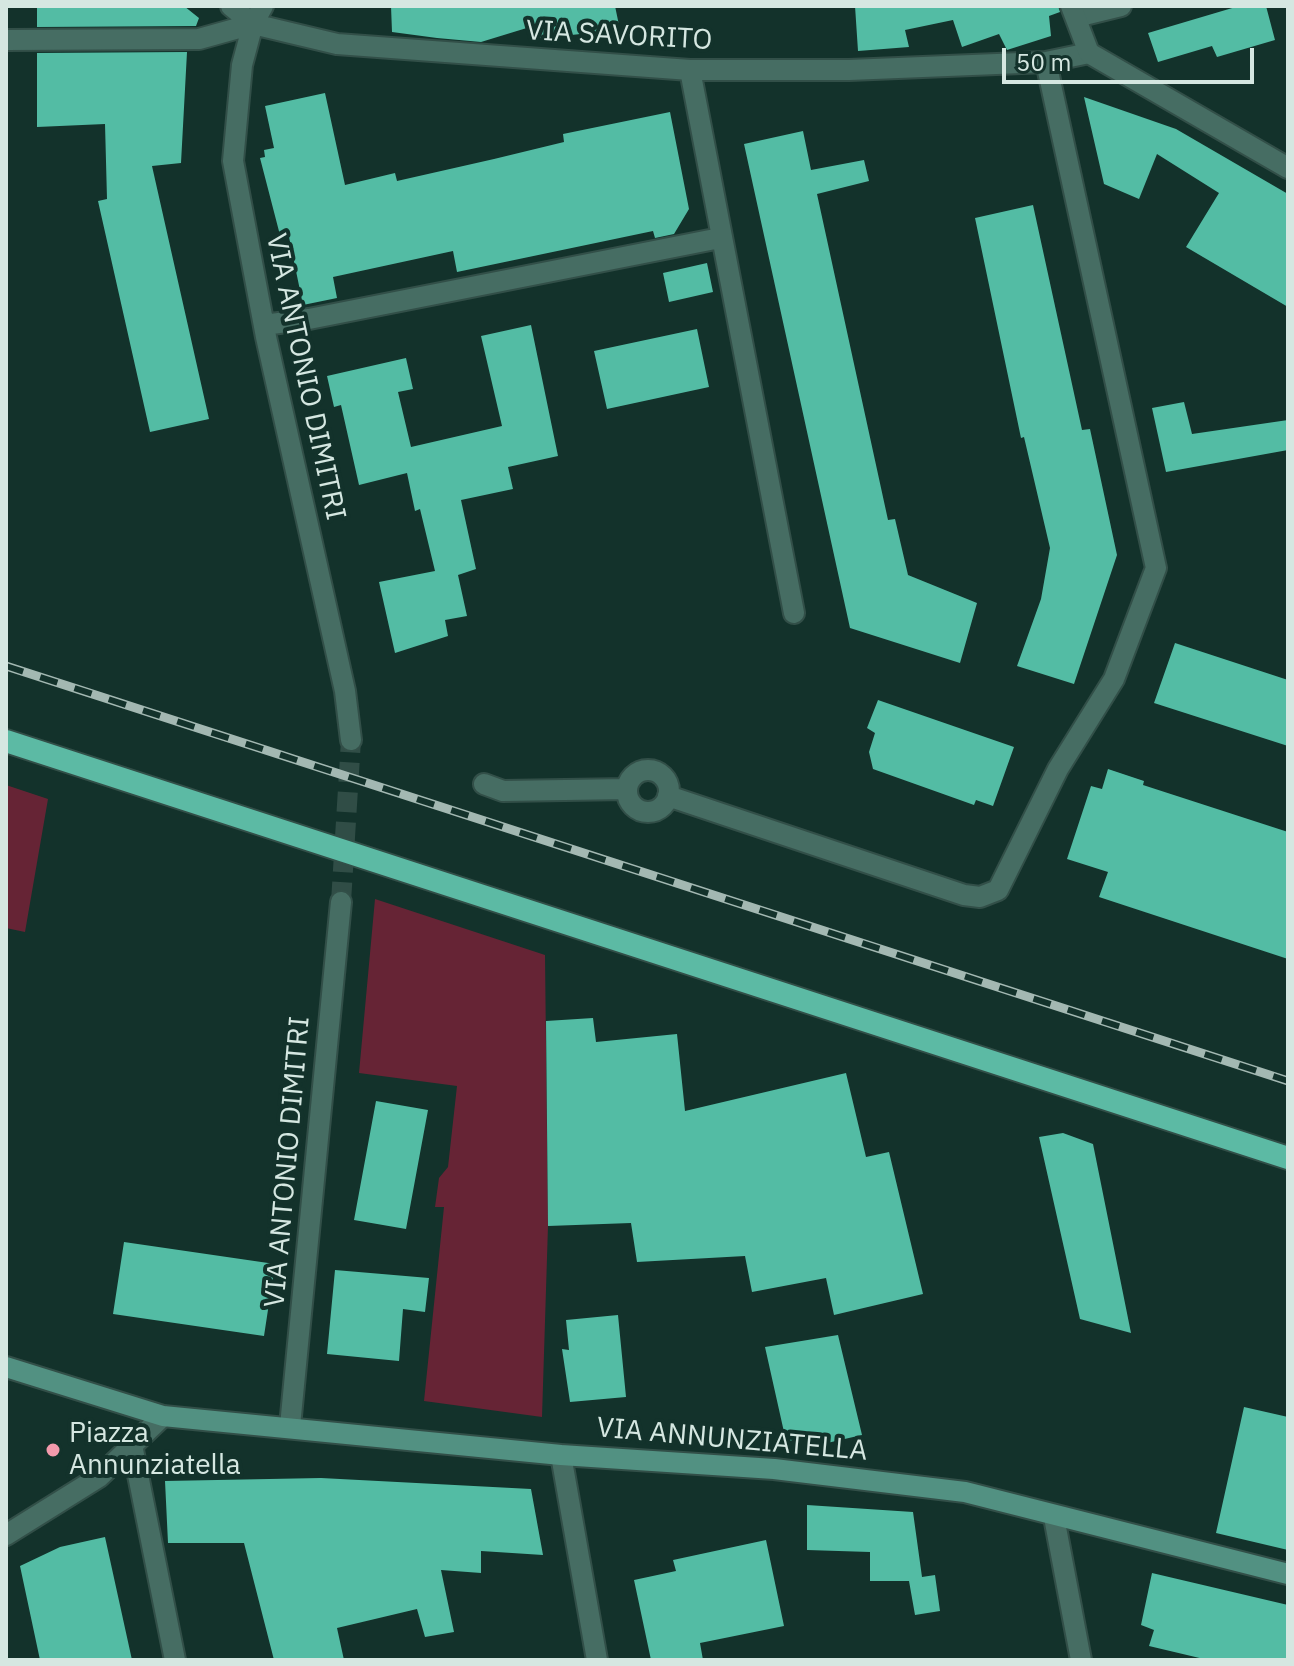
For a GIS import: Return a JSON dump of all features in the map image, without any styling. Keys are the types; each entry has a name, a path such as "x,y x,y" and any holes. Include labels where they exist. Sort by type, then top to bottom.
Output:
{"highway":[{"path":"6,741 1288,1158"}],"main road":[{"name":"VIA ANNUNZIATELLA","path":"6,1367 163,1416 290,1426 561,1455 774,1469 965,1492 1288,1574"}],"street":[{"path":"231,6 258,15"},
{"path":"1121,6 1073,12 1089,53 1288,168"},
{"name":"VIA SAVORITO","path":"6,40 199,39 258,15 337,44 690,70 849,70 1046,62 1089,53"},
{"name":"VIA ANTONIO DIMITRI","path":"258,15 242,65 233,161 264,325 345,691 351,740"},
{"path":"668,796 964,895 980,897 998,890 1058,769 1114,679 1156,568 1046,62"},
{"path":"690,70 794,613"},
{"path":"264,325 309,319 720,238"},
{"path":"654,771 668,785 668,796 659,809 645,812 632,806 627,789 635,774 654,771"},
{"path":"484,784 503,791 627,789"},
{"name":"VIA ANTONIO DIMITRI","path":"290,1426 341,902"},
{"path":"6,1535 99,1477 163,1416"},
{"path":"132,1445 175,1660"},
{"path":"561,1455 597,1660"},
{"path":"1054,1517 1081,1660"}],"shaded area":[{"path":"6,785 48,799 25,932 6,928"},
{"path":"375,899 545,955 548,1226 542,1417 424,1401 444,1207 435,1207 439,1178 448,1167 457,1086 359,1073"}],"building":[{"path":"37,6 184,6 199,18 196,26 37,27"},
{"path":"391,6 615,6 620,30 532,39 530,27 481,42 437,38 392,32"},
{"path":"855,6 1058,6 1060,12 1049,16 1051,36 1007,50 999,34 962,47 953,20 905,30 909,47 858,51"},
{"path":"1239,6 1266,6 1275,40 1217,57 1212,46 1158,62 1148,33"},
{"path":"187,52 181,163 152,166 209,419 150,432 98,201 107,199 105,124 37,127 37,53"},
{"path":"325,93 345,185 395,173 397,181 564,142 563,134 670,112 689,209 674,234 655,238 653,231 457,272 453,251 333,277 337,298 303,305 289,237 281,239 260,158 265,157 264,150 274,148 265,106"},
{"path":"1084,97 1176,129 1288,194 1288,307 1186,247 1219,193 1157,154 1139,199 1104,184"},
{"path":"803,131 811,170 864,160 869,181 817,194 888,520 895,519 908,575 977,603 960,663 850,628 744,144"},
{"path":"1033,205 1082,430 1090,429 1117,555 1074,684 1017,666 1041,599 1050,548 1024,437 1021,438 975,218"},
{"path":"707,263 713,292 669,302 663,273"},
{"path":"531,325 558,456 508,467 513,489 461,500 476,569 458,575 467,616 445,620 448,636 395,653 379,582 435,571 420,509 415,511 407,473 359,485 341,405 334,407 327,376 406,358 413,389 398,392 411,447 502,426 481,336"},
{"path":"697,329 709,387 607,409 594,351"},
{"path":"1184,402 1192,434 1288,420 1288,450 1166,472 1152,408"},
{"path":"1175,643 1288,680 1288,746 1154,703"},
{"path":"878,700 1014,747 993,806 976,800 974,805 873,769 869,752 875,733 867,728"},
{"path":"1108,769 1144,781 1143,785 1288,832 1288,959 1099,897 1108,872 1067,859 1091,786 1102,789"},
{"path":"593,1018 596,1042 677,1034 685,1111 846,1073 866,1157 889,1152 923,1294 834,1315 826,1278 752,1292 745,1256 637,1262 631,1223 548,1226 546,1021"},
{"path":"376,1101 428,1110 406,1229 354,1220"},
{"path":"1063,1133 1093,1144 1131,1333 1080,1319 1039,1137"},
{"path":"124,1242 275,1264 264,1336 113,1314"},
{"path":"335,1270 429,1278 425,1312 403,1309 399,1361 327,1354"},
{"path":"618,1315 626,1397 570,1402 562,1349 569,1350 566,1320"},
{"path":"838,1335 862,1435 814,1446 812,1438 786,1441 765,1347"},
{"path":"1244,1407 1288,1417 1288,1550 1216,1533"},
{"path":"321,1478 531,1489 543,1555 481,1551 481,1573 441,1570 454,1632 425,1637 417,1609 337,1628 344,1660 274,1660 244,1543 168,1543 165,1481"},
{"path":"807,1505 913,1512 922,1577 935,1575 940,1611 915,1615 909,1581 870,1581 870,1552 807,1550"},
{"path":"105,1537 132,1660 40,1660 20,1566 60,1547"},
{"path":"766,1540 784,1626 700,1643 703,1660 651,1660 634,1580 676,1571 673,1560"},
{"path":"1152,1573 1288,1605 1288,1660 1208,1660 1149,1646 1154,1630 1141,1625"}],"tunnel":[{"path":"341,902 351,740"}],"railway":[{"path":"6,666 1288,1081"}],"place":[{"name":"Piazza Annunziatella","path":"53,1450"}]}
